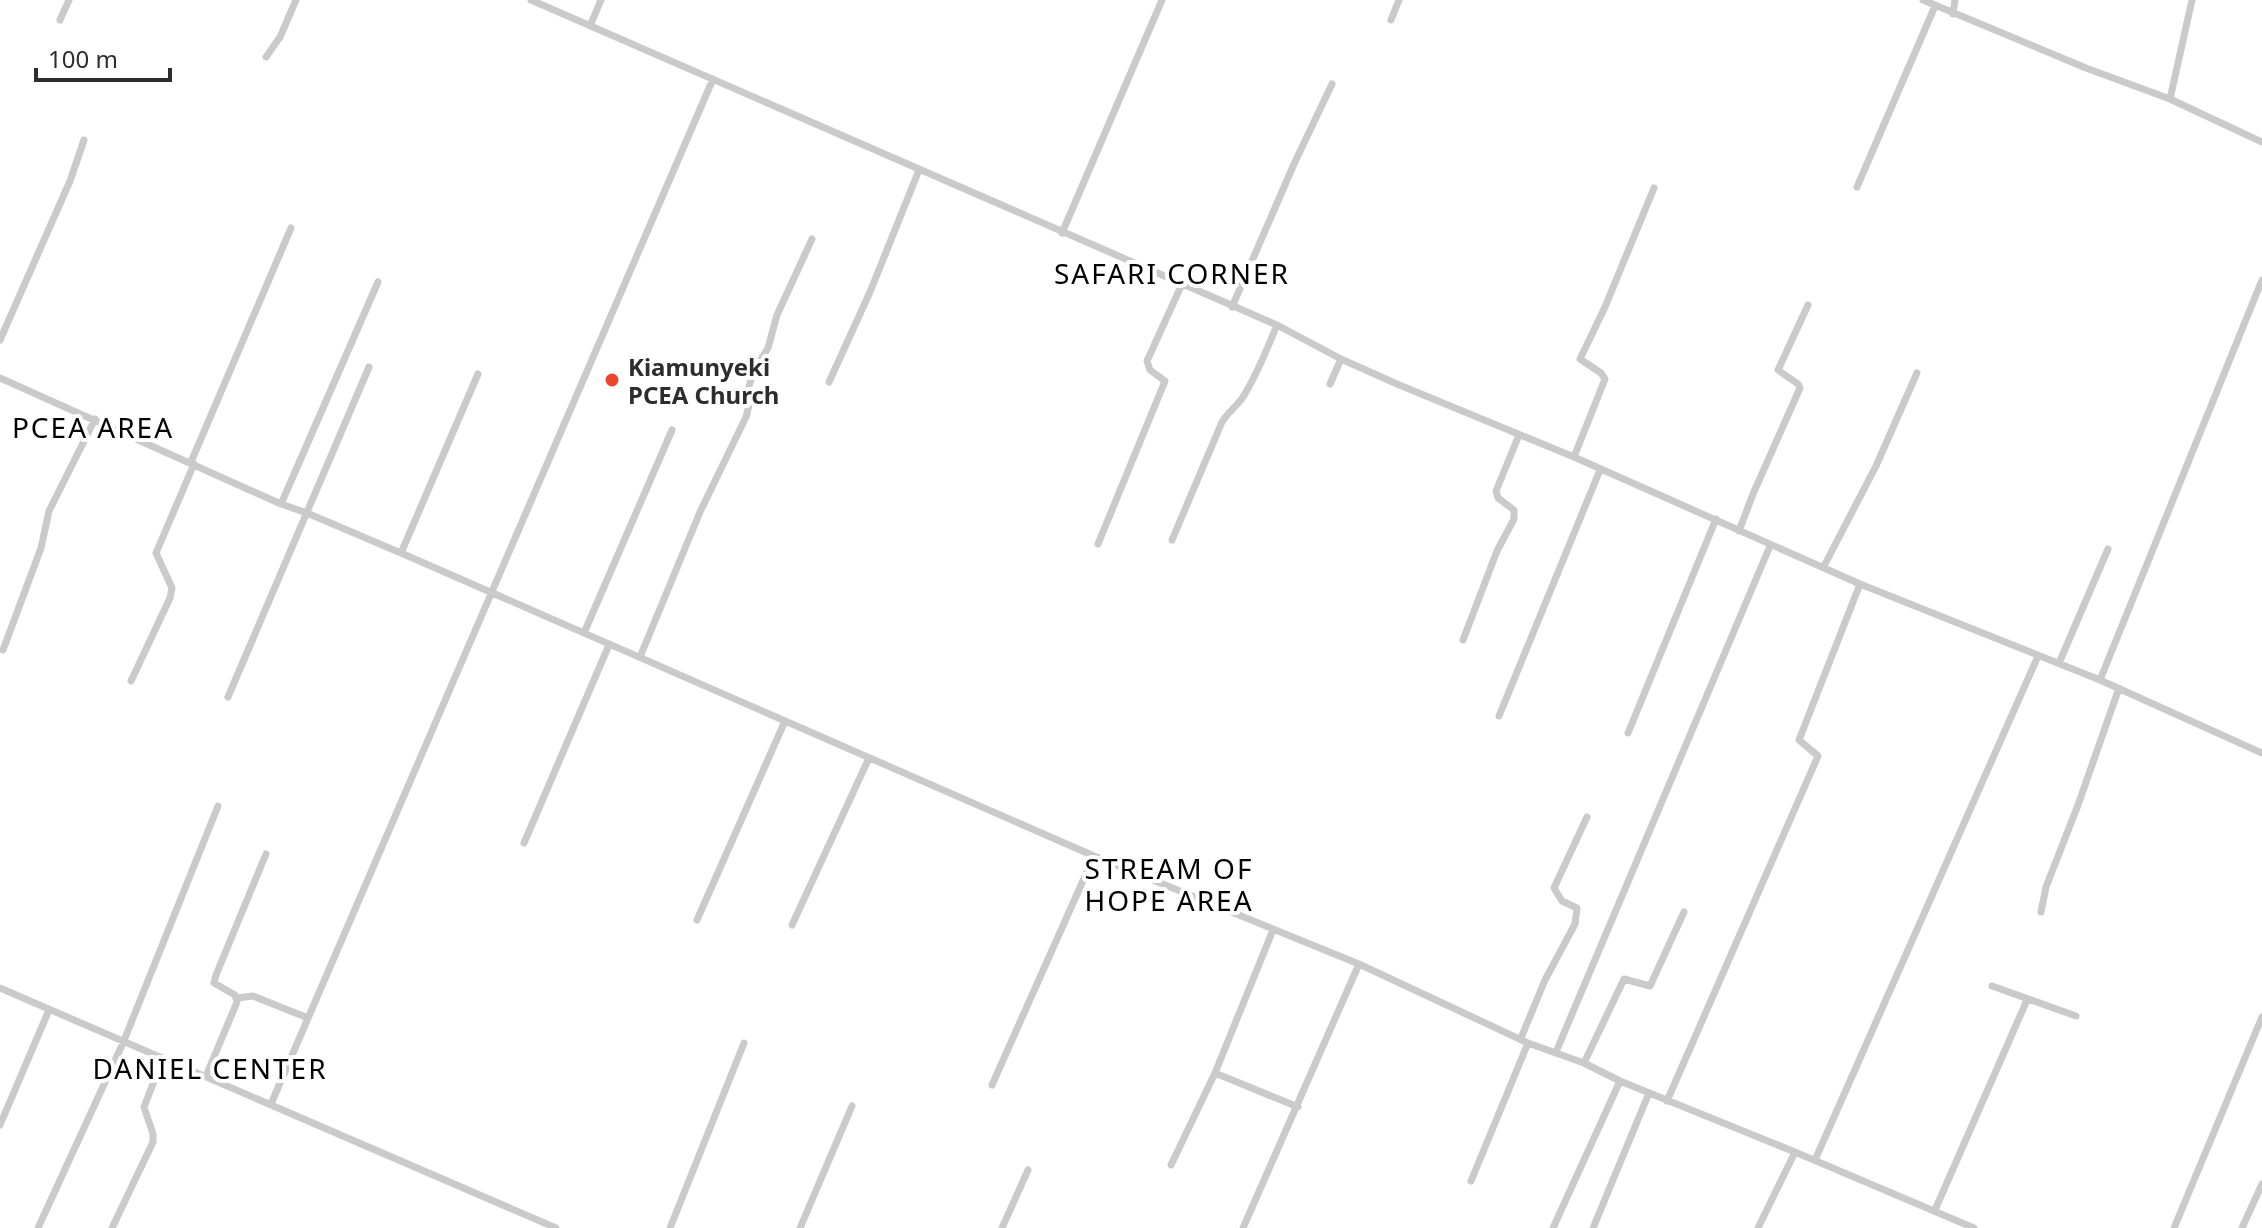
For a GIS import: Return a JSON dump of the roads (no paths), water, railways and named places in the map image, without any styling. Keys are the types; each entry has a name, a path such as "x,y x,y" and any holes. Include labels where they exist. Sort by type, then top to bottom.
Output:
{"street":[{"path":"60,20 69,0"},
{"path":"266,57 280,37 296,0"},
{"path":"531,0 1277,325 1341,359 1574,457 1770,546 2100,680 2262,753"},
{"path":"590,26 601,0"},
{"path":"1062,233 1162,0"},
{"path":"1391,20 1399,0"},
{"path":"1923,0 2086,68 2170,99 2262,142"},
{"path":"1953,14 1955,0"},
{"path":"2170,99 2192,0"},
{"path":"1857,187 1935,6"},
{"path":"271,1104 713,79"},
{"path":"1232,307 1332,84"},
{"path":"0,340 70,181 84,140"},
{"path":"829,382 870,292 919,170"},
{"path":"1574,457 1605,379 1580,359 1654,188"},
{"path":"131,681 172,588 156,553 291,228"},
{"path":"640,657 700,512 746,417 754,371 768,348 777,315 812,239"},
{"path":"2100,680 2262,280"},
{"path":"281,504 378,282"},
{"path":"1098,544 1165,381 1150,370 1147,361 1182,284"},
{"path":"1739,531 1800,388 1778,370 1808,305"},
{"path":"1172,540 1222,422 1238,404 1254,377 1277,325"},
{"path":"1330,384 1341,359"},
{"path":"228,697 369,367"},
{"path":"1824,566 1876,466 1917,373"},
{"path":"401,553 478,374"},
{"path":"0,378 281,504 401,553 1094,856 1359,964 1620,1081 1974,1228"},
{"path":"3,650 41,548 49,511 95,419"},
{"path":"584,633 672,430"},
{"path":"1463,640 1497,551 1514,519 1514,510 1498,498 1496,491 1519,435"},
{"path":"1499,716 1600,470"},
{"path":"1628,733 1716,519"},
{"path":"1556,1052 1770,546"},
{"path":"2059,663 2108,549"},
{"path":"1667,1101 1818,756 1799,740 1860,584"},
{"path":"524,843 609,645"},
{"path":"1815,1160 2038,656"},
{"path":"2041,912 2046,887 2119,688"},
{"path":"697,920 785,721"},
{"path":"792,925 869,758"},
{"path":"38,1228 123,1043 218,806"},
{"path":"1471,1181 1545,980 1575,924 1577,908 1562,901 1554,888 1587,817"},
{"path":"266,854 214,983 237,998 253,996 308,1018"},
{"path":"992,1085 1094,856"},
{"path":"1584,1063 1621,984 1627,978 1650,986 1684,912"},
{"path":"1171,1165 1215,1073 1273,930"},
{"path":"1243,1228 1359,964"},
{"path":"1992,986 2076,1016"},
{"path":"0,988 556,1228"},
{"path":"206,1076 237,998"},
{"path":"1935,1210 2027,1000"},
{"path":"0,1125 49,1010"},
{"path":"2174,1228 2262,1017"},
{"path":"670,1228 744,1043"},
{"path":"112,1228 153,1142 144,1107 163,1058"},
{"path":"1215,1073 1298,1107"},
{"path":"1553,1228 1620,1081"},
{"path":"1593,1228 1649,1093"},
{"path":"800,1228 852,1106"},
{"path":"1758,1228 1795,1152"},
{"path":"1002,1228 1028,1170"},
{"path":"2242,1228 2262,1184"}],"place":[{"name":"Kiamunyeki PCEA Church","path":"612,380"}],"district":[{"name":"SAFARI CORNER","path":"1172,273"},
{"name":"PCEA AREA","path":"93,427"},
{"name":"STREAM OF HOPE AREA","path":"1169,884"},
{"name":"DANIEL CENTER","path":"210,1068"}]}
